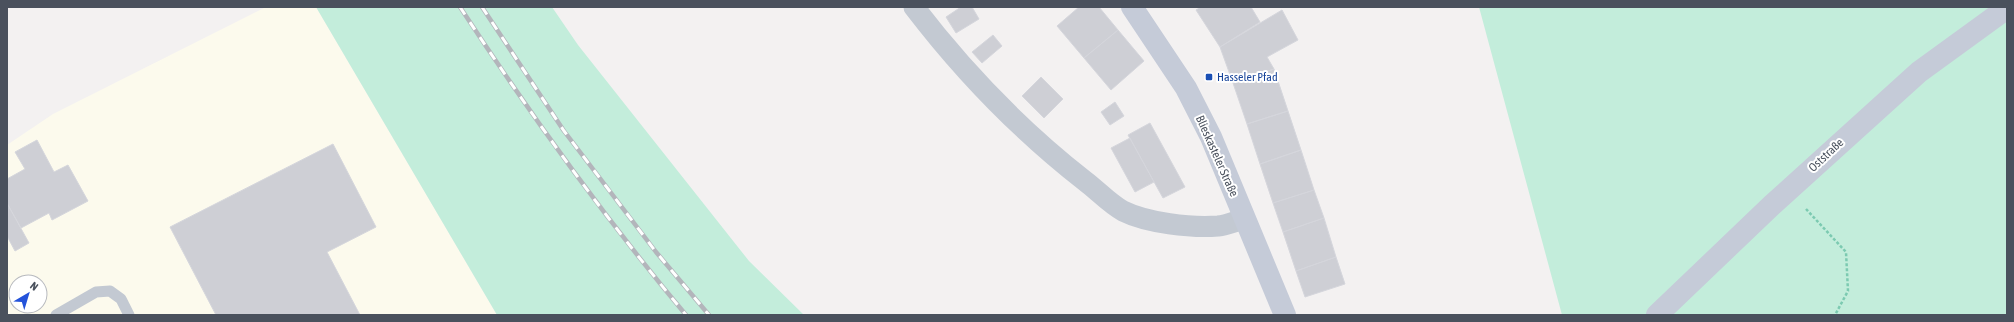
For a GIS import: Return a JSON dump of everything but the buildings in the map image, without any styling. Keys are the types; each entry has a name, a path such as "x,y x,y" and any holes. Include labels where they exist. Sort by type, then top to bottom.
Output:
{"main road":[{"name":"Blieskasteler Straße","path":"1132,7 1186,88 1211,137 1285,315"},
{"name":"Oststraße","path":"1657,315 1772,205 1919,72 2007,8"}],"street":[{"path":"914,7 947,50 1007,111 1064,164 1123,211 1159,222 1193,226 1220,226 1244,219"}],"lane":[{"path":"56,315 96,292 110,291 121,299 129,315"}],"path":[{"path":"1772,205 1805,208 1846,252 1848,291 1835,315"}],"shaded area":[{"path":"266,7 316,7 497,315 7,315 7,145 53,114"}],"green space":[{"path":"316,7 552,7 578,45 749,261 804,315 497,315"},
{"path":"1479,7 2007,7 2007,315 1562,315"}],"railway":[{"path":"460,7 568,164 626,241 686,315"},
{"path":"482,7 564,131 656,252 709,315"}],"place":[{"name":"Hasseler Pfad","path":"1209,77"}]}
